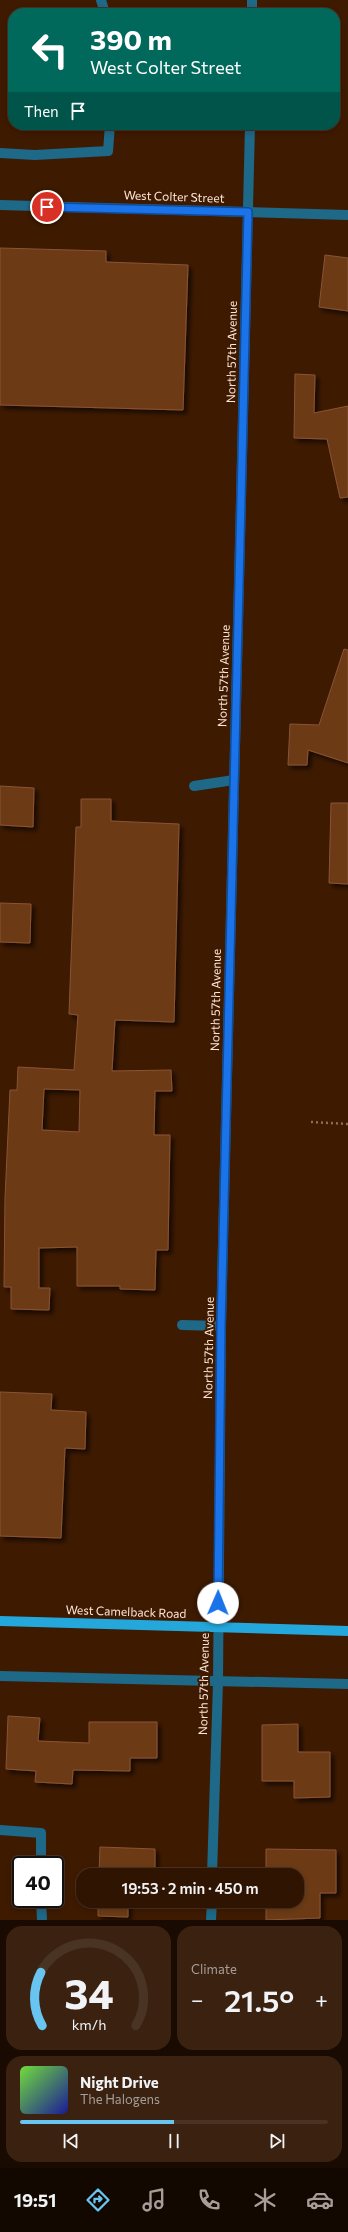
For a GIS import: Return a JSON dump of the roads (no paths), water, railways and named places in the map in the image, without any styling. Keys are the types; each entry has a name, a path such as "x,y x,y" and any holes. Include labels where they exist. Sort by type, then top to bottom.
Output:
{"main road":[{"name":"West Camelback Road","path":"0,1621 348,1631"}],"street":[{"path":"0,153 35,155 108,151 110,130"},
{"name":"North 57th Avenue","path":"212,1868 218,1682 221,1326 250,130"},
{"name":"West Colter Street","path":"0,205 348,215"},
{"path":"194,786 234,780"},
{"path":"182,1325 221,1326"},
{"path":"0,1676 348,1684"},
{"path":"0,1830 41,1833 41,1856"},
{"path":"41,1908 42,1920"},
{"path":"211,1920 212,1908"}]}
